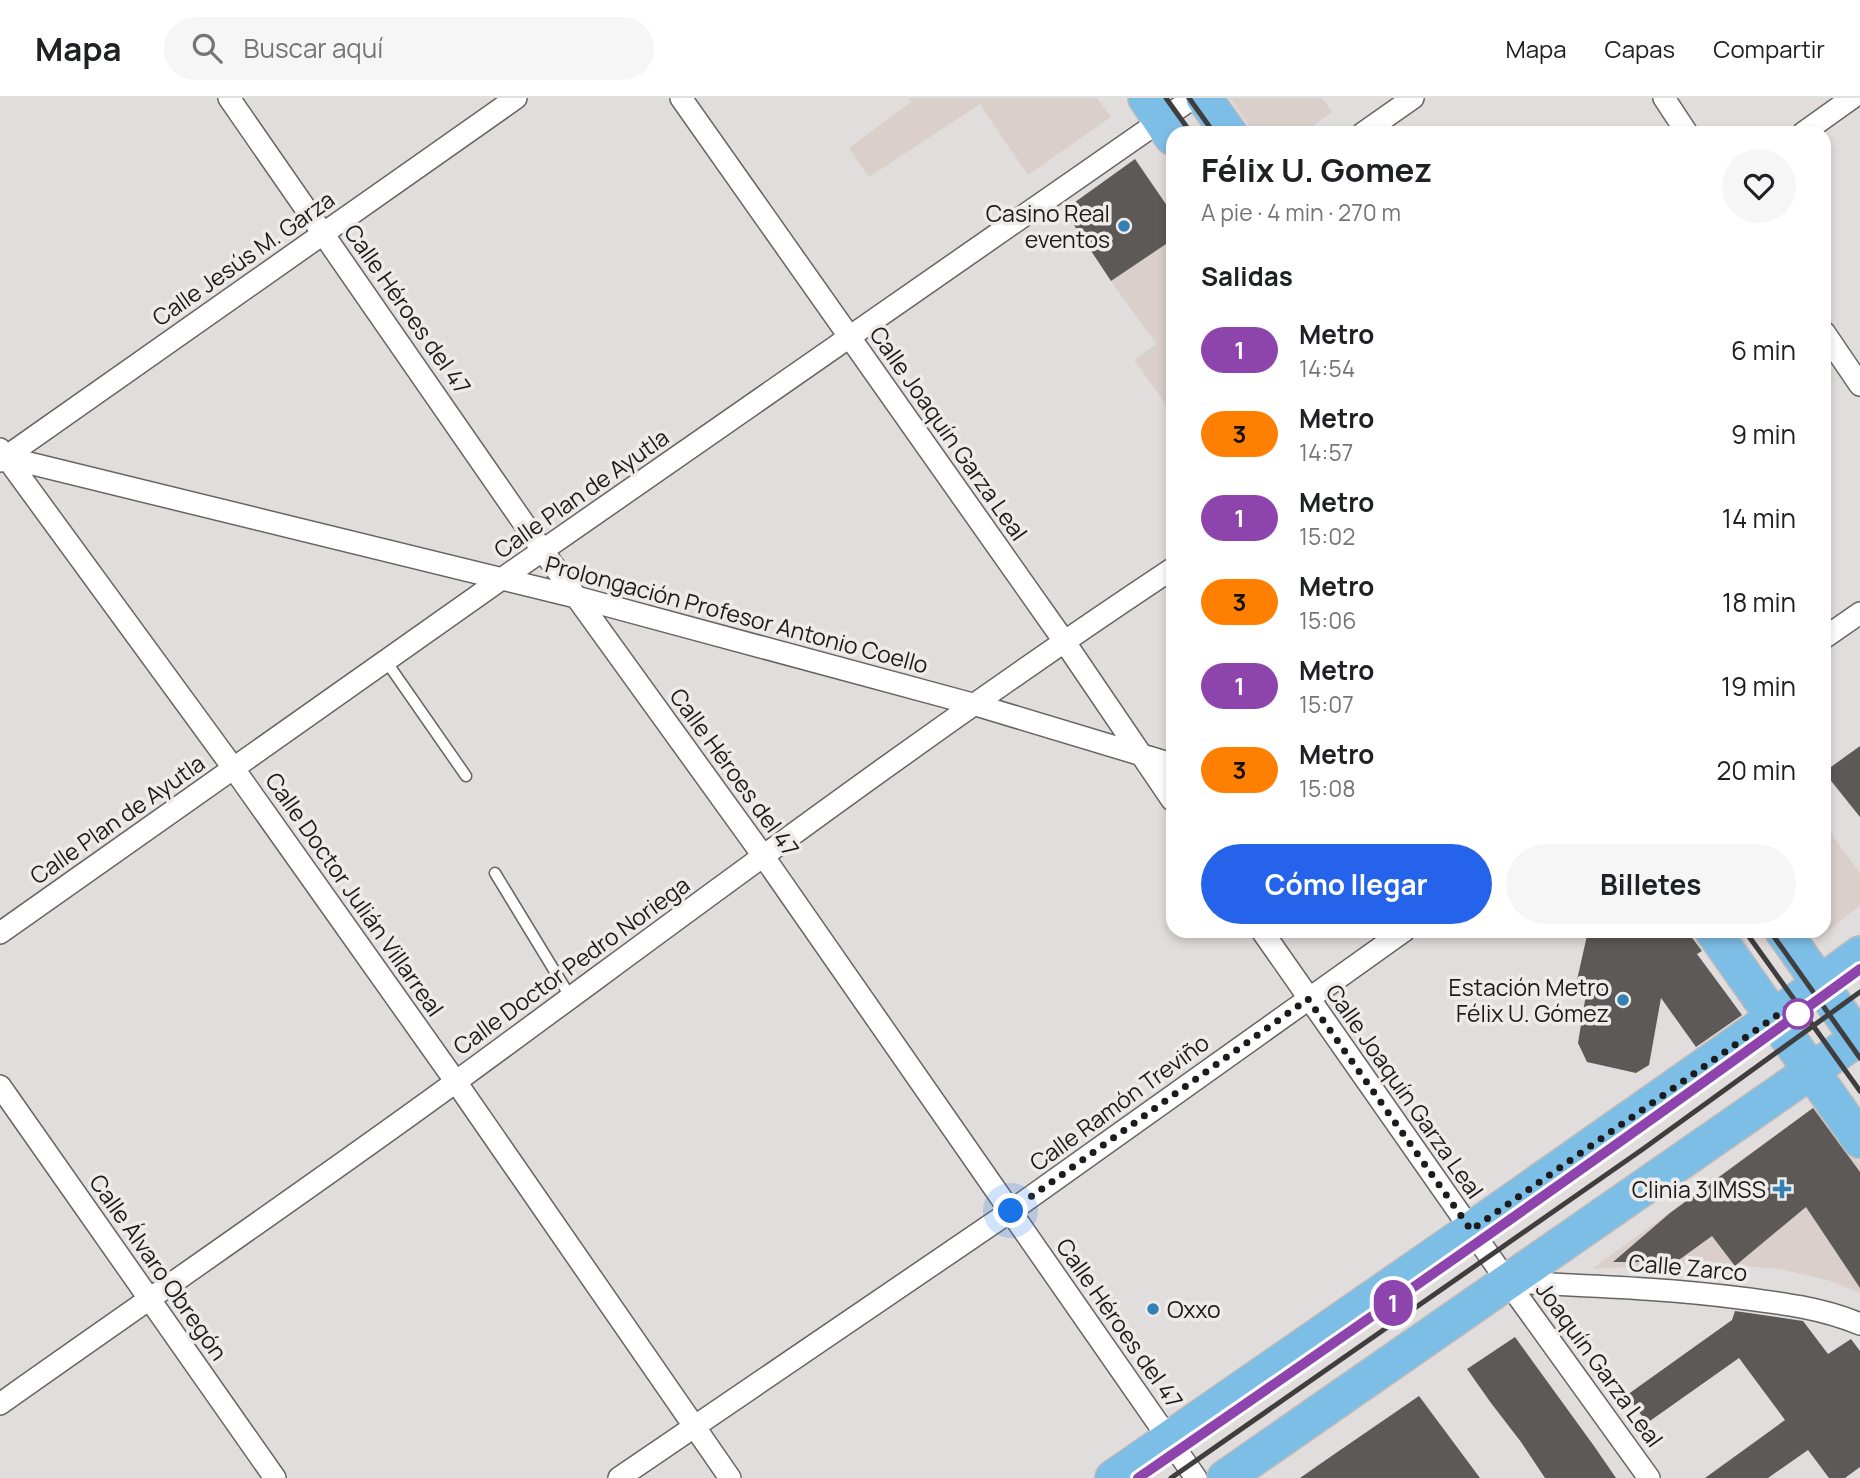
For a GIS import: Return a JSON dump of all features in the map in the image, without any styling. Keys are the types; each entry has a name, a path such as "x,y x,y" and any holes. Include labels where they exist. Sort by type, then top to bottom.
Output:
{"main road":[{"path":"1204,98 1224,126"},
{"path":"1718,938 1860,1140"},
{"path":"1225,1478 1859,1039 1788,938"},
{"path":"1114,1478 1773,1018 1860,954"}],"street":[{"name":"Calle Héroes del 47","path":"229,98 543,551 764,857 1196,1478"},
{"name":"Calle Joaquín Garza Leal","path":"681,98 1064,641 1166,791"},
{"name":"Calle Plan de Ayutla","path":"0,933 1160,118 1193,98"},
{"path":"1373,126 1413,98"},
{"path":"1664,98 1682,126"},
{"path":"1813,126 1852,98"},
{"name":"Calle Jesús M. Garza","path":"1,456 513,99"},
{"path":"1831,342 1860,385"},
{"name":"Prolongación Profesor Antonio Coello","path":"1,456 576,597 976,705 1166,762"},
{"name":"Calle Doctor Julián Villarreal","path":"1,456 234,769 456,1082 730,1478"},
{"name":"Calle Doctor Pedro Noriega","path":"0,1404 456,1082 1064,641 1166,573"},
{"path":"1831,633 1860,613"},
{"name":"Calle Joaquín Garza Leal","path":"1267,938 1507,1281"},
{"name":"Calle Ramón Treviño","path":"619,1478 1011,1211 1394,938"},
{"name":"Calle Álvaro Obregón","path":"0,1086 275,1478"},
{"name":"Calle Zarco","path":"1507,1281 1696,1292 1782,1303 1838,1315 1860,1324"},
{"name":"Joaquín Garza Leal","path":"1507,1281 1649,1478"}],"lane":[{"path":"386,662 466,776"},
{"path":"495,873 571,998"}],"shaded area":[{"path":"908,98 1097,98 1111,117 1028,175 980,104 869,177 849,148 911,102"},
{"path":"1230,98 1322,98 1332,112 1313,126 1249,126"},
{"path":"1166,244 1166,405 1134,360 1156,344 1111,281"},
{"path":"1831,834 1860,873 1860,905 1831,929"},
{"name":"Clinia 3 IMSS","path":"1818,1104 1860,1164 1860,1293 1831,1281 1780,1269 1704,1263 1592,1269"}],"building":[{"name":"Casino Real eventos","path":"1135,159 1166,204 1166,244 1111,281 1064,210"},
{"path":"1860,746 1860,817 1831,781 1831,767"},
{"name":"Estación Metro Félix U. Gómez","path":"1586,938 1692,938 1702,951 1697,954 1742,1015 1696,1047 1661,998 1649,1065 1636,1073 1587,1062 1578,1043 1588,982 1577,980"},
{"name":"Clinia 3 IMSS","path":"1813,1108 1860,1172 1860,1288 1806,1207 1735,1266 1712,1236 1676,1262 1613,1262 1670,1213"},
{"path":"1735,1311 1803,1321 1828,1354 1851,1339 1860,1351 1860,1467 1845,1478 1829,1478 1808,1450 1768,1478 1705,1478 1785,1420 1739,1358 1647,1423 1627,1395 1732,1320"},
{"path":"1515,1337 1616,1478 1545,1478 1491,1403 1467,1369"},
{"path":"1419,1396 1480,1478 1300,1478 1333,1455"}],"railway":[{"path":"1166,98 1186,126"},
{"path":"1189,98 1209,126"},
{"path":"1750,938 1860,1091"},
{"path":"1775,938 1860,1058"},
{"path":"1138,1478 1501,1226 1860,969"},
{"path":"1171,1478 1643,1149 1860,992"}],"metro line":[{"name":"1","path":"1138,1478 1686,1096 1860,969"}],"place":[{"name":"Casino Real eventos","path":"1124,226"},
{"name":"Estación Metro Félix U. Gómez","path":"1623,1000"},
{"name":"Clinia 3 IMSS","path":"1782,1189"},
{"name":"Oxxo","path":"1153,1309"}],"route":[{"path":"1011,1211 1308,999 1471,1230 1789,1007 1798,1014"}]}
